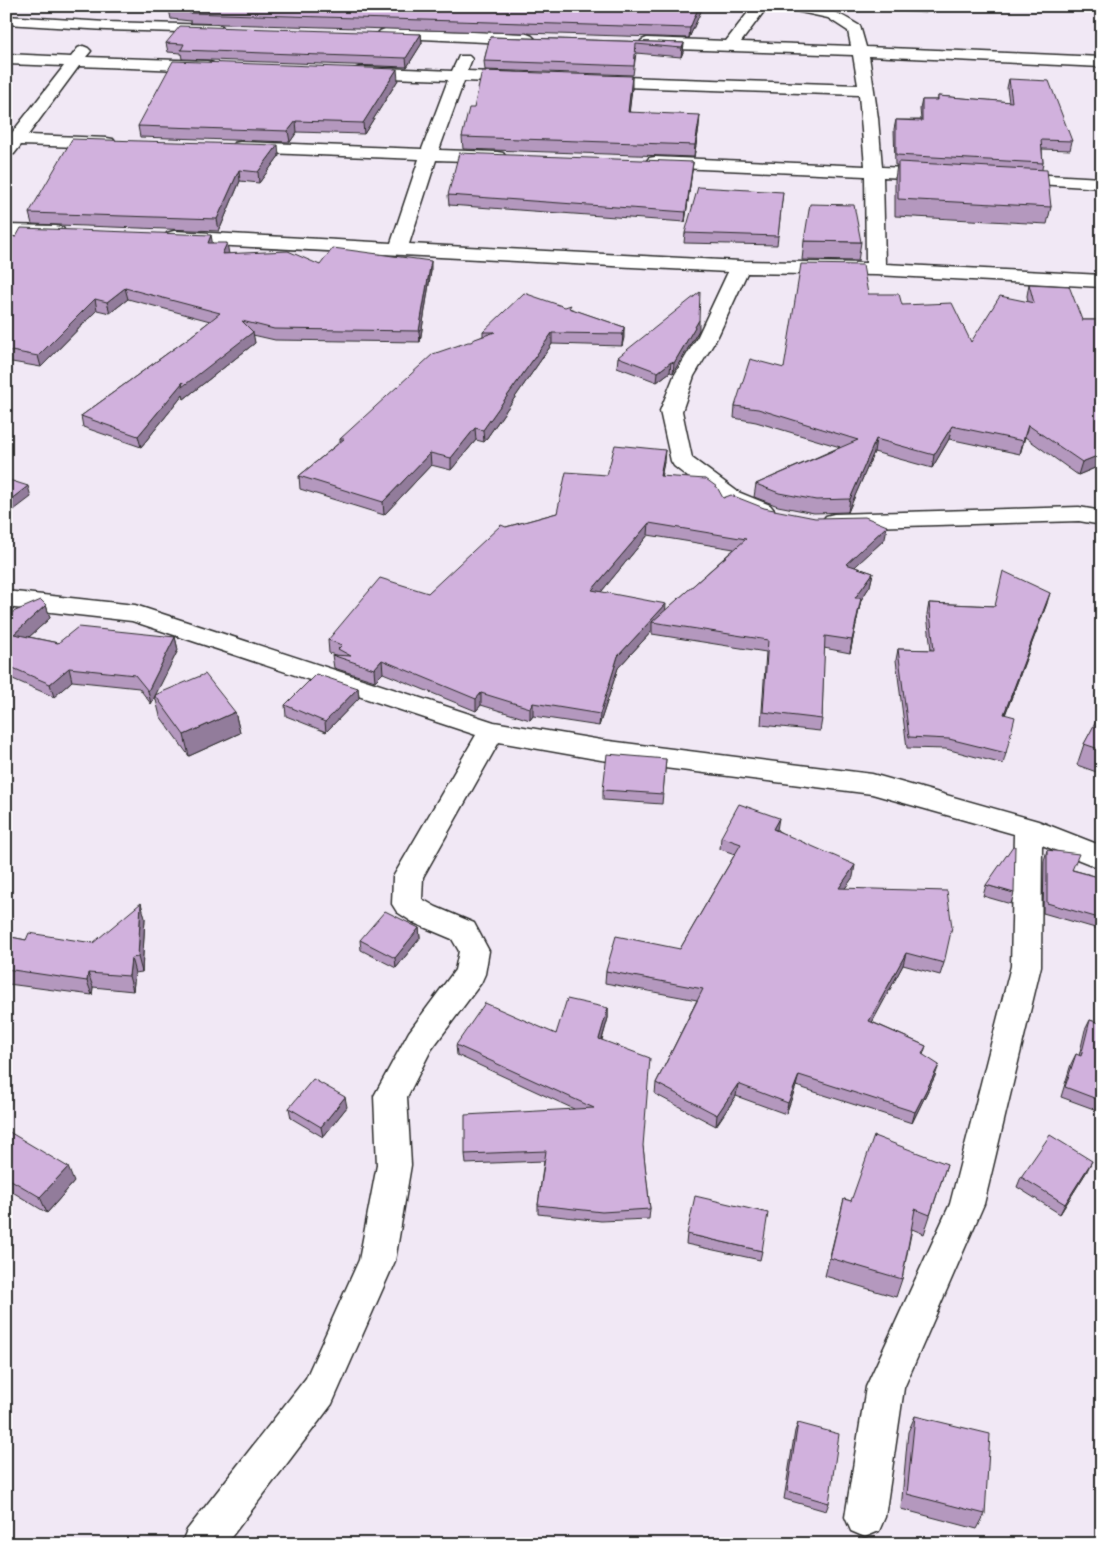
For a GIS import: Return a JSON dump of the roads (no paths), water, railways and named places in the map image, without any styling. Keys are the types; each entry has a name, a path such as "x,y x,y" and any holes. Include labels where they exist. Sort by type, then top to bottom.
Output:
{"street":[{"path":"730,46 761,6"},
{"path":"791,6 833,15 855,29 860,51 874,171 876,269"},
{"path":"147,27 160,13"},
{"path":"6,20 106,26 236,30"},
{"path":"9,144 74,61 106,26"},
{"path":"374,34 542,39"},
{"path":"398,249 429,154 473,37"},
{"path":"632,42 1102,62"},
{"path":"6,59 221,67"},
{"path":"349,72 537,78"},
{"path":"577,80 865,90"},
{"path":"9,144 124,143"},
{"path":"223,147 518,157"},
{"path":"637,162 953,175"},
{"path":"993,177 1102,182"},
{"path":"6,230 75,233"},
{"path":"153,236 740,267 876,269 1102,281"},
{"path":"740,267 708,336 684,376 671,411 682,462 730,496 779,515"},
{"path":"814,522 1079,514 1102,518"},
{"path":"6,599 135,614 492,731 601,750 872,784 1028,828 1102,858"},
{"path":"201,1544 319,1391 377,1261 394,1165 390,1096 420,1041 470,974 474,951 464,931 425,915 407,904 408,877 492,731"},
{"path":"865,1517 885,1387 967,1204 1026,966 1028,828"}]}
